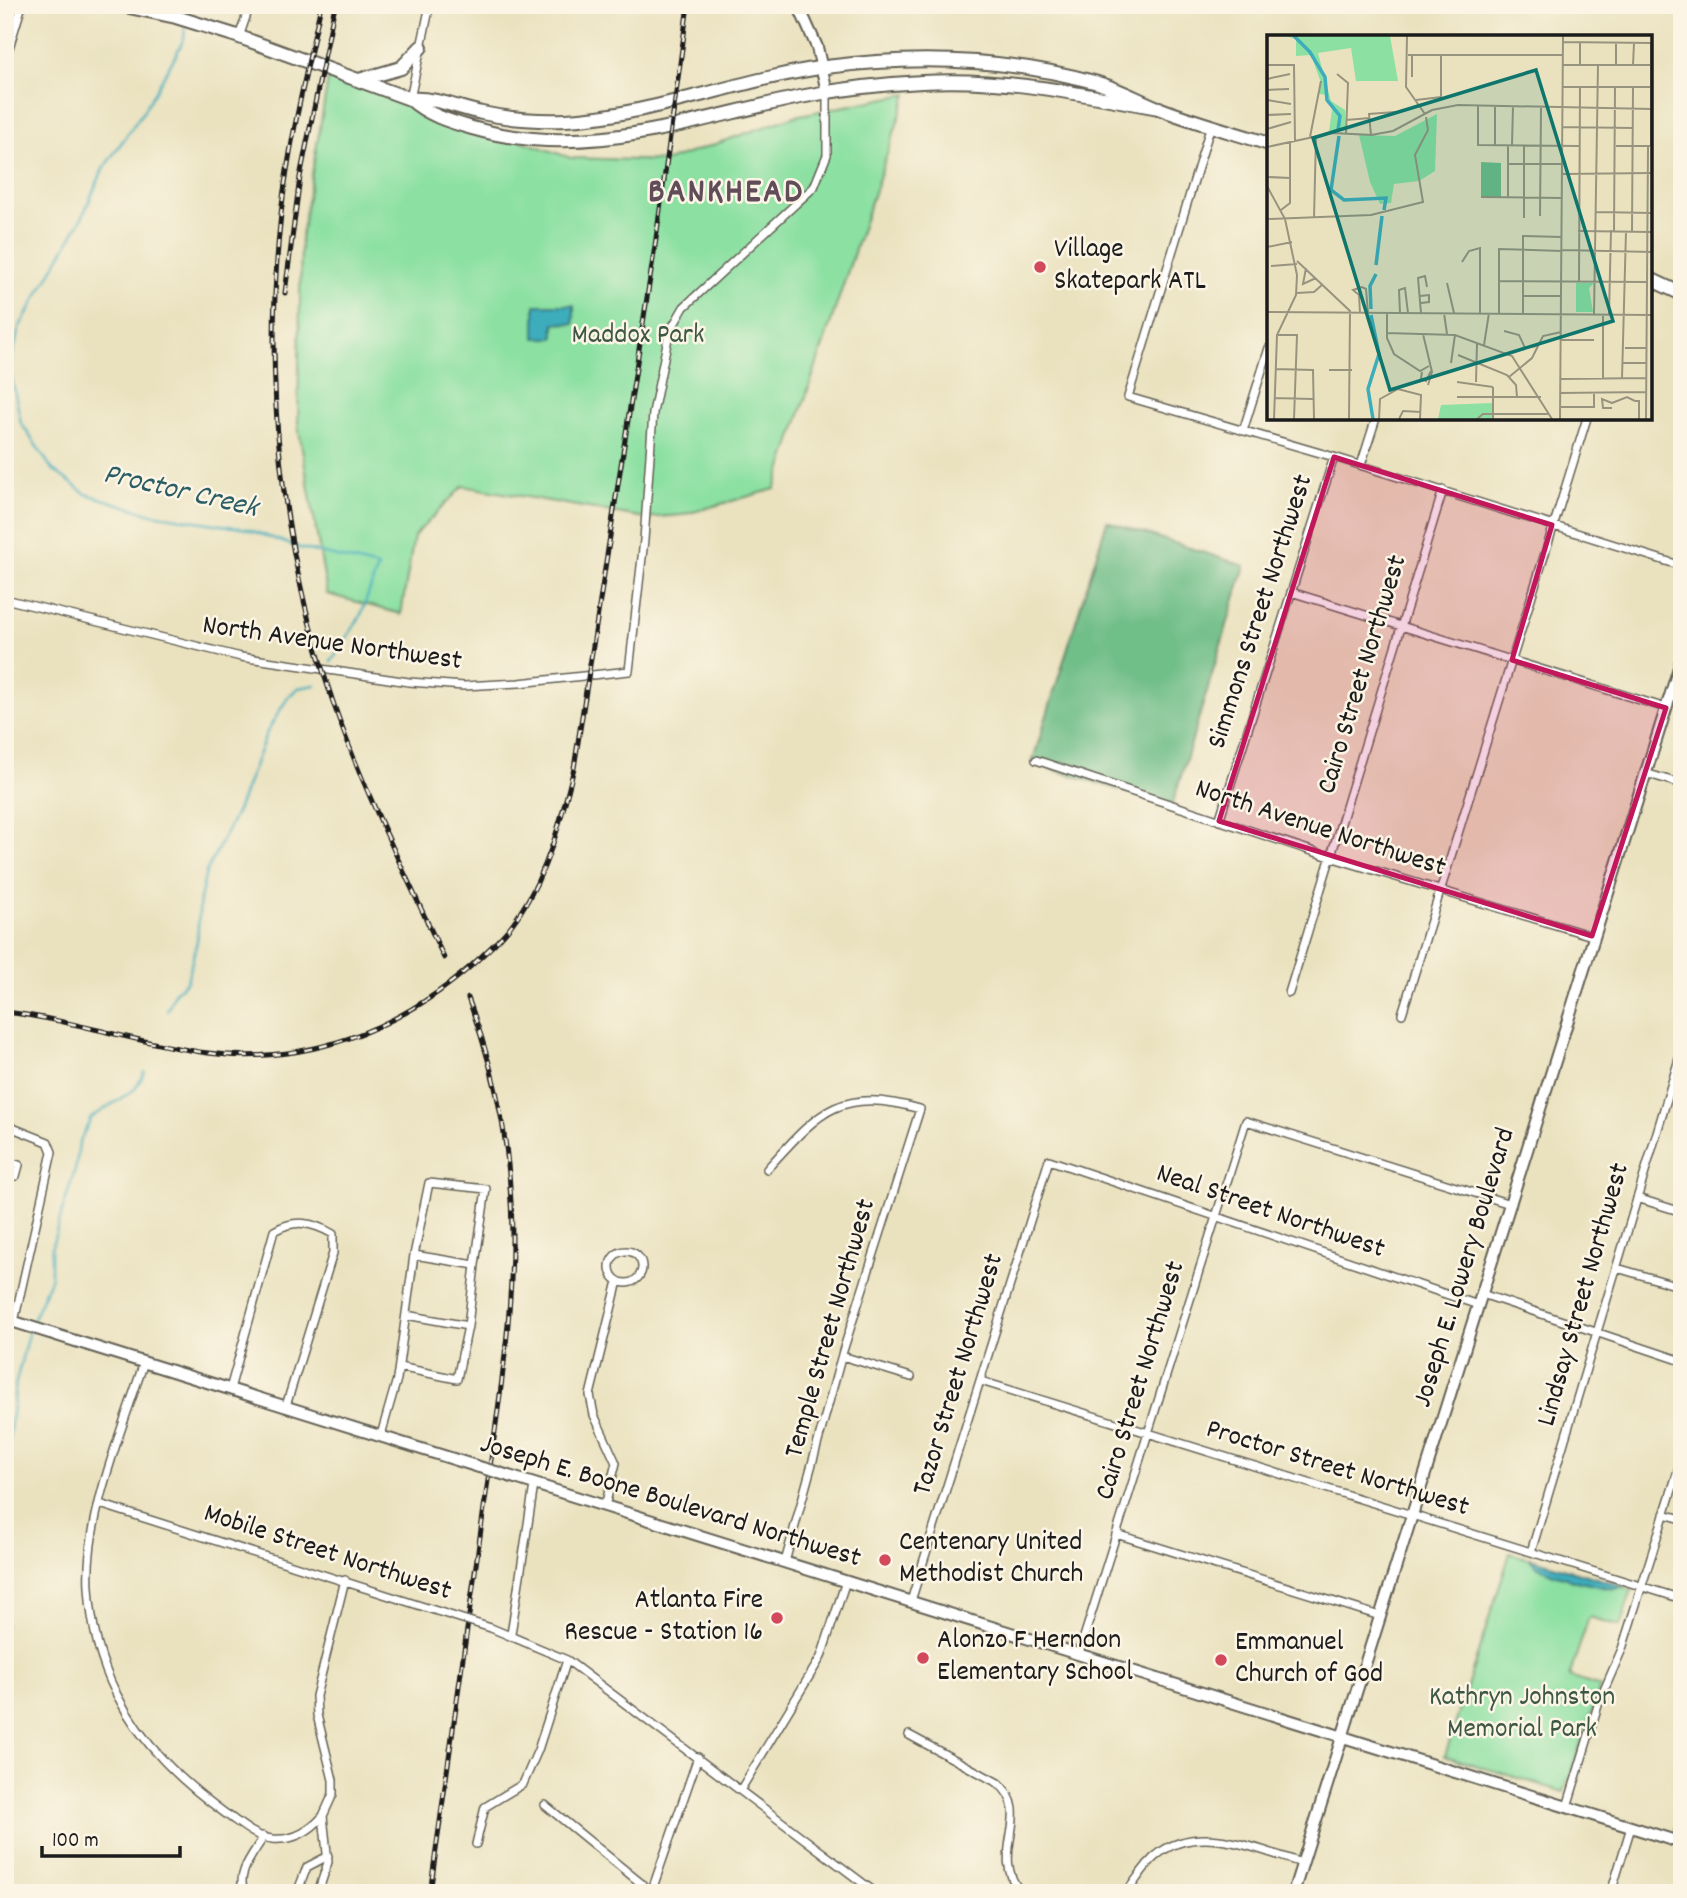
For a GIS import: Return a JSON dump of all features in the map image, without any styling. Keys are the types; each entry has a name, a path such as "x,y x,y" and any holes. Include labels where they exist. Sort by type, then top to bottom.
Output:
{"main road":[{"path":"120,5 176,17 239,37 410,99 426,113 494,133 545,141 586,141 631,136 827,92 920,82 1025,85 1159,108"},
{"path":"798,5 823,68 827,92"},
{"path":"359,80 401,68 421,47"},
{"path":"410,99 430,98 457,107 508,117 565,120 612,114 823,68 928,60 1000,64 1115,88 1159,108 1267,143"},
{"path":"1652,280 1682,294"},
{"name":"Joseph E. Lowery Boulevard","path":"1293,1893 1340,1735 1412,1516 1592,936 1682,658"},
{"name":"Joseph E. Boone Boulevard Northwest","path":"14,1322 1678,1842"}],"street":[{"path":"5,61 22,5"},
{"path":"239,37 250,5"},
{"path":"410,99 430,5"},
{"name":"North Avenue Northwest","path":"5,599 241,657 409,682 464,686 629,671 653,413 669,333 684,307 814,187 827,155 827,92"},
{"path":"1211,125 1128,397 1361,465 1682,566"},
{"path":"1243,430 1267,354"},
{"name":"Simmons Street Northwest","path":"1361,465 1375,420"},
{"path":"1402,1014 1586,420"},
{"name":"Simmons Street Northwest","path":"1219,821 1334,457"},
{"name":"Cairo Street Northwest","path":"1289,993 1443,491"},
{"path":"1291,592 1666,708"},
{"name":"North Avenue Northwest","path":"1036,760 1330,857 1592,936"},
{"path":"1645,773 1682,783"},
{"name":"Lindsay Street Northwest","path":"1531,1552 1682,1049"},
{"name":"Temple Street Northwest","path":"767,1169 809,1123 839,1105 878,1100 920,1110 842,1356 785,1562"},
{"name":"Cairo Street Northwest","path":"1079,1653 1245,1121 1510,1204"},
{"path":"5,1125 48,1142 52,1152 14,1322"},
{"name":"Neal Street Northwest","path":"1049,1160 1216,1217 1682,1361"},
{"name":"Tazor Street Northwest","path":"911,1601 1049,1160"},
{"path":"5,1161 19,1165 16,1176"},
{"path":"381,1436 399,1367 414,1255 429,1183 486,1189 468,1326 457,1379 399,1367"},
{"path":"1637,1198 1682,1212"},
{"path":"230,1389 274,1231 288,1223 305,1223 320,1227 333,1234 332,1253 286,1406"},
{"path":"632,1251 640,1259 640,1274 633,1281 618,1281 611,1273 610,1262 616,1253 632,1251"},
{"path":"414,1255 475,1265"},
{"path":"1617,1268 1682,1287"},
{"path":"605,1506 616,1463 594,1415 590,1395 618,1281"},
{"path":"406,1315 468,1326"},
{"path":"842,1356 911,1377"},
{"path":"144,1362 91,1535 89,1591 95,1633 116,1693 153,1750 178,1776 249,1831 264,1836 294,1837 315,1825 323,1816 332,1794 333,1780 316,1696 345,1580"},
{"name":"Proctor Street Northwest","path":"981,1381 1682,1600"},
{"path":"1567,1807 1599,1702 1622,1649 1682,1458"},
{"path":"511,1634 534,1485"},
{"name":"Mobile Street Northwest","path":"100,1503 511,1634 567,1660 876,1893"},
{"path":"1664,1514 1682,1519"},
{"path":"1116,1534 1380,1616"},
{"path":"741,1789 821,1657 846,1581"},
{"path":"476,1844 485,1807 517,1790 527,1776 567,1660"},
{"path":"909,1735 1008,1791 1014,1810 1006,1852 1009,1872 1021,1893"},
{"path":"545,1805 652,1893 698,1757"},
{"path":"318,1893 328,1856 323,1816"},
{"path":"1678,1842 1682,1819"},
{"path":"1611,1893 1632,1827"},
{"path":"244,1893 242,1875 264,1836"},
{"path":"1126,1893 1156,1855 1189,1841 1230,1841 1302,1863"},
{"path":"297,1893 307,1867 328,1856"}],"highlighted area":[{"path":"1334,457 1552,525 1512,660 1666,708 1592,936 1219,821"}],"green space":[{"name":"Maddox Park","path":"329,74 571,158 667,161 795,116 907,94 775,489 682,515 645,518 463,486 414,536 401,614 327,594 298,425 301,238"},
{"path":"1107,521 1245,566 1172,806 1032,763"},
{"name":"Kathryn Johnston Memorial Park","path":"1510,1553 1632,1590 1620,1626 1589,1617 1569,1677 1600,1687 1564,1792 1445,1756"}],"water":[{"path":"535,305 574,305 574,324 554,323 554,338 535,338"},
{"path":"1530,1558 1623,1586 1615,1589 1568,1579 1543,1570"}],"waterway":[{"name":"Proctor Creek","path":"187,15 190,5"},
{"name":"Proctor Creek","path":"185,25 184,38 177,53 143,112 103,169 81,220 19,328 10,369 21,423 52,469 86,494 152,514 247,529 300,548 378,567 360,617 331,662"},
{"name":"Proctor Creek","path":"167,1011 175,992 187,981 197,941 200,899 206,872 237,811 267,732 288,697 298,688 315,685"},
{"name":"Proctor Creek","path":"31,1324 51,1277 51,1249 76,1166 79,1143 91,1118 135,1089 145,1072"},
{"name":"Proctor Creek","path":"5,1471 16,1382 29,1330"},
{"name":"Proctor Creek","path":"5,1597 5,1626"}],"railway":[{"path":"321,5 284,187 276,276 276,400 289,524 300,585 334,705 372,801 444,958"},
{"path":"285,293 300,177 335,5"},
{"path":"5,1012 208,1053 244,1056 315,1048 381,1025 443,989 502,936 518,916 545,864 574,768 655,246 688,5"},
{"path":"430,1893 502,1380 512,1255 511,1194 504,1131 490,1066 468,998"}],"place":[{"name":"Village Skatepark ATL","path":"1040,267"},
{"name":"Centenary United Methodist Church","path":"885,1560"},
{"name":"Atlanta Fire Rescue - Station 16","path":"777,1618"},
{"name":"Alonzo F Herndon Elementary School","path":"923,1658"},
{"name":"Emmanuel Church of God","path":"1221,1660"}],"district":[{"name":"BANKHEAD","path":"726,194"}]}
